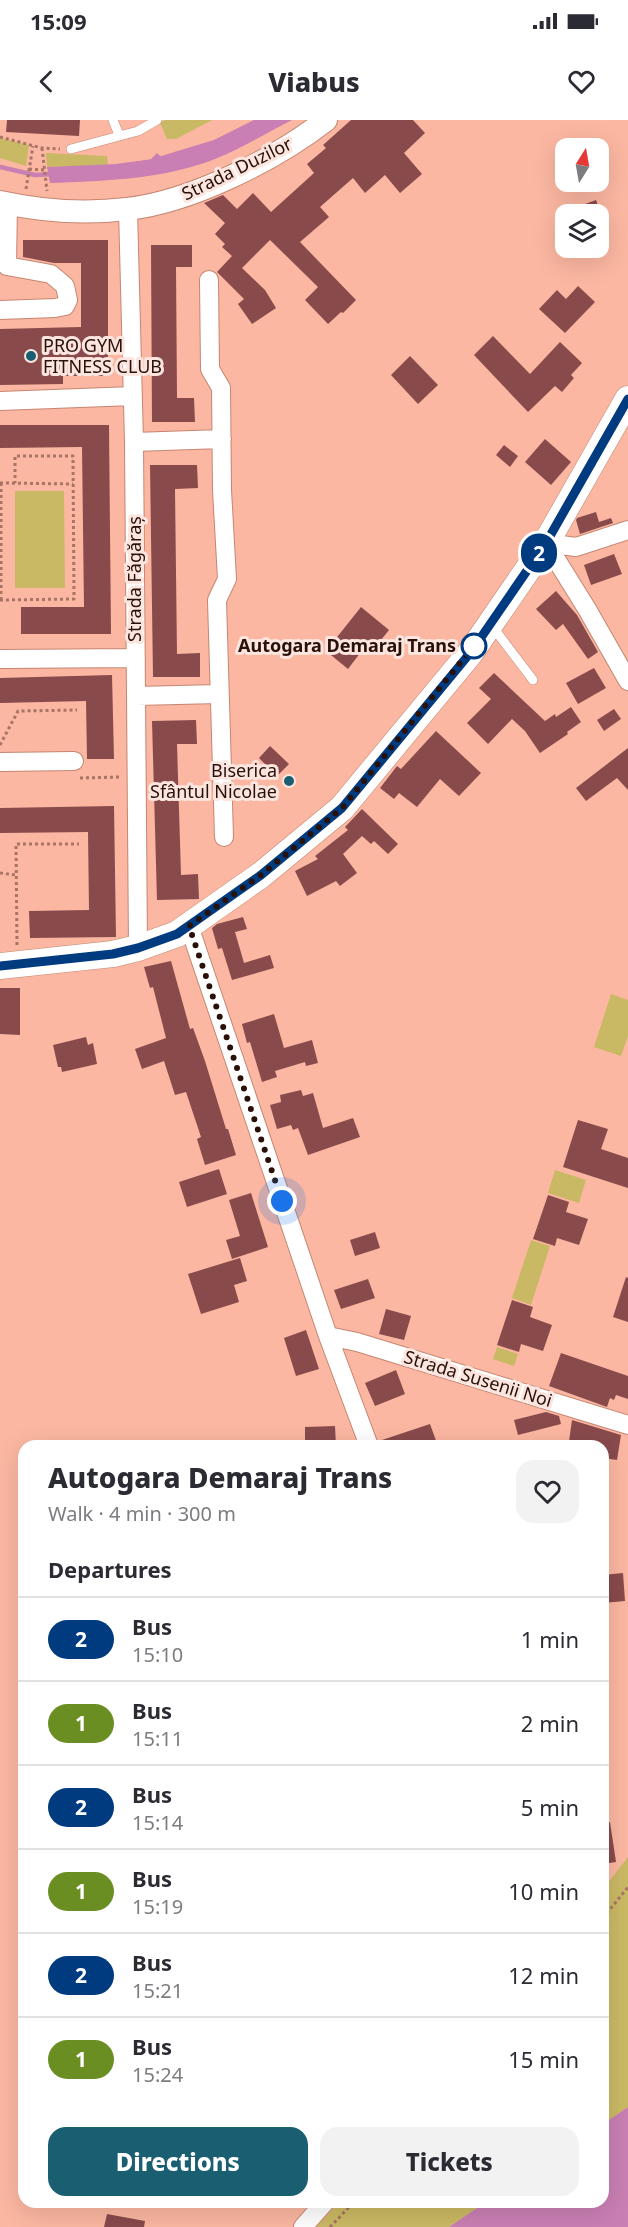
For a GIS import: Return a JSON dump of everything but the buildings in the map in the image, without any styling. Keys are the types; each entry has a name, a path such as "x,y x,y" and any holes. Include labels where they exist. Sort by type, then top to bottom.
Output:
{"main road":[{"path":"9,959 113,954 177,934 261,875 342,808 471,652 546,543 628,399"}],"street":[{"name":"Strada Duzilor","path":"11,199 87,211 128,209 173,200 263,160 308,134 326,120"},
{"path":"0,310 55,308 65,306 68,300 65,286 51,274 4,267 11,199"},
{"name":"Strada Făgăraș","path":"128,209 134,442 138,948"},
{"path":"208,280 210,369 221,388 226,579 217,600 224,837"},
{"path":"0,400 133,396"},
{"path":"134,442 222,439"},
{"path":"546,543 576,547 628,530"},
{"path":"546,543 628,681"},
{"path":"0,659 136,658"},
{"path":"136,696 219,694"},
{"path":"0,762 74,761"},
{"path":"189,926 328,1336 367,1440"},
{"name":"Strada Susenii Noi","path":"328,1336 357,1342 628,1425"},
{"path":"303,2227 320,2208"}],"lane":[{"path":"112,120 119,135"},
{"path":"71,149 138,131 157,120"},
{"path":"490,624 533,680"}],"path":[{"path":"0,137 42,148 71,149"},
{"path":"11,199 29,169 33,146"},
{"path":"42,148 47,194"},
{"path":"29,169 44,170"},
{"path":"15,483 15,456 73,456 74,484 74,599 0,600 1,483 74,484"},
{"path":"0,745 18,711 77,710"},
{"path":"9,959 17,875 16,844 79,844"},
{"path":"0,873 17,875"},
{"path":"609,1911 628,1887"},
{"path":"330,2227 348,2208"}],"shaded area":[{"path":"165,120 212,120 176,139 167,139 160,123"},
{"path":"254,120 292,120 225,155 182,169 126,179 50,183 47,167 116,164 151,159 157,152 161,156 214,140"},
{"path":"0,138 29,145 26,166 0,158"},
{"path":"46,153 107,156 108,165 47,167"},
{"path":"15,491 64,491 65,588 15,588"},
{"path":"611,994 628,1000 628,1036 621,1056 594,1047"},
{"path":"555,1170 586,1180 579,1203 548,1193"},
{"path":"531,1240 550,1246 531,1305 512,1298"},
{"path":"497,1347 518,1354 514,1366 493,1359"},
{"path":"628,1857 628,2107 609,2120 609,1881"},
{"path":"628,2107 628,2227 449,2227 477,2208 609,2208 609,2120"},
{"path":"333,2208 477,2208 449,2227 316,2227"}],"pier":[{"path":"157,150 162,153 171,150 174,152 160,156 157,153 151,159 130,162 134,158 150,156"}],"waterway":[{"path":"0,167 35,175 54,174"}],"bus line":[{"name":"2","path":"0,966 113,954 177,934 261,875 342,808 471,652 546,543 628,399"}],"place":[{"name":"PRO GYM FITNESS CLUB","path":"31,356"},
{"name":"Autogara Demaraj Trans","path":"474,646"},
{"name":"Biserica Sfântul Nicolae","path":"289,781"}],"route":[{"path":"282,1201 189,926 261,875 342,808 474,646"}]}
